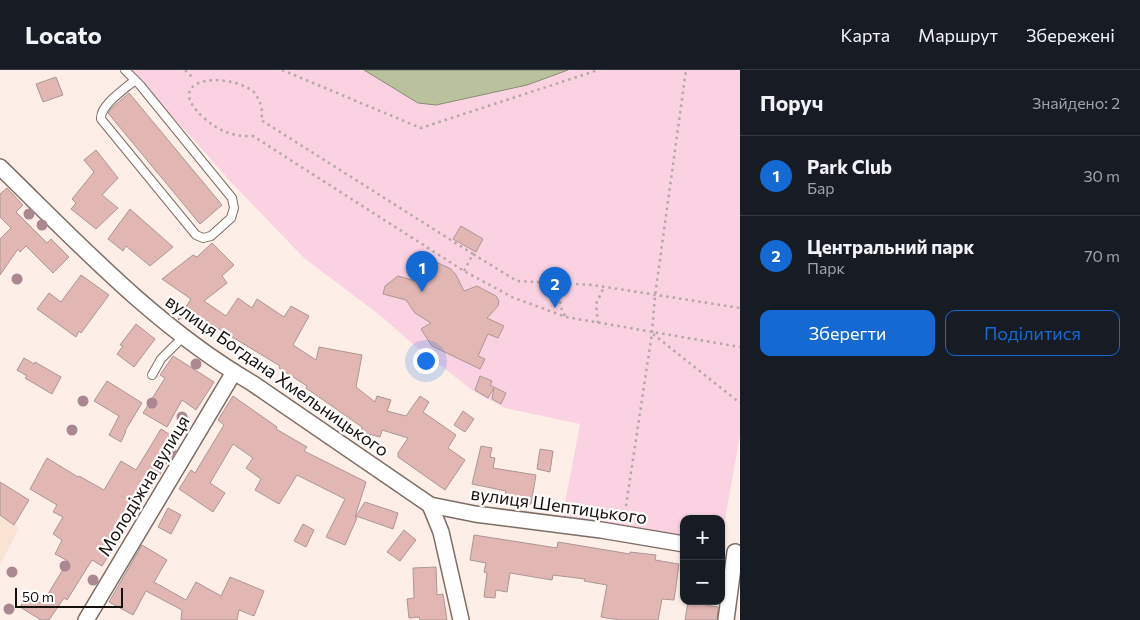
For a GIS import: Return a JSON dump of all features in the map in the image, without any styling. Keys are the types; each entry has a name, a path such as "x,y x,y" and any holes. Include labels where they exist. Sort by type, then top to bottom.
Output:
{"street":[{"name":"вулиця Богдана Хмельницького","path":"0,167 154,314 234,372 430,505"},
{"name":"Молодіжна вулиця","path":"86,620 234,372"},
{"name":"вулиця Шептицького","path":"430,505 475,514 680,543"},
{"path":"430,505 441,532 461,620"},
{"path":"726,620 732,551"}],"lane":[{"path":"125,70 135,80 232,198 234,208 231,218 210,236 203,238 196,234 101,119 104,108 135,80"},
{"path":"152,375 161,359 184,336"}],"path":[{"path":"185,70 196,78 190,86 189,95 192,103 200,114 213,125 234,136 253,136 464,271 512,297 566,317 740,347"},
{"path":"282,70 420,128 598,70"},
{"path":"622,534 652,333 655,296 686,70"},
{"path":"240,80 258,98 263,111 261,120 517,280 604,287 740,308"},
{"path":"464,271 473,254"},
{"path":"566,317 561,308 560,297 568,283"},
{"path":"598,323 596,304 604,287"},
{"path":"652,333 740,403"}],"shaded area":[{"path":"128,70 364,70 418,103 436,105 527,85 568,70 740,70 740,435 725,519 725,515 680,515 680,538 562,518 580,424 505,408 476,393 414,345 381,316 304,258 230,181"},
{"path":"364,70 568,70 527,85 436,105 418,103"},
{"path":"0,482 29,500 14,524 19,528 0,565"}],"building":[{"path":"56,77 63,95 43,102 36,84"},
{"path":"129,93 222,205 200,224 108,113"},
{"path":"96,150 118,178 102,195 118,208 96,229 71,209 76,203 72,199 94,172 84,160"},
{"path":"7,188 23,205 16,212 47,243 51,239 69,257 53,273 26,246 20,252 18,249 0,275 0,239 11,228 0,217 0,194"},
{"path":"130,209 173,247 150,266 126,246 123,251 108,239"},
{"path":"461,226 483,239 476,252 453,239"},
{"path":"212,243 234,265 222,276 227,283 204,301 226,316 238,298 252,308 257,299 284,317 291,306 309,316 293,345 316,360 319,347 362,355 356,387 375,402 377,396 391,400 387,411 406,416 420,396 429,402 423,412 456,435 448,448 465,460 445,490 398,457 398,453 408,438 382,430 380,437 361,432 362,427 306,388 307,386 279,368 280,366 214,326 211,331 185,315 178,319 191,299 162,279 193,255 197,257"},
{"path":"422,257 425,263 436,262 451,269 464,291 477,286 496,296 499,301 498,306 487,318 504,326 498,338 488,334 478,356 485,359 480,369 432,346 421,329 431,323 415,313 406,300 383,294 385,286 398,276 419,282 410,263"},
{"path":"81,275 109,295 76,337 37,309 49,293 61,302"},
{"path":"136,324 155,339 134,367 117,354 123,346 120,345"},
{"path":"173,356 214,382 196,410 182,400 167,427 143,413 165,378 160,375"},
{"path":"24,358 61,377 52,394 25,378 27,376 17,370"},
{"path":"480,376 492,381 490,385 506,393 501,404 492,399 494,388 488,398 475,390"},
{"path":"107,381 142,403 125,431 121,442 109,435 119,416 94,401"},
{"path":"233,396 277,427 276,429 307,447 304,451 366,482 355,517 357,518 345,545 326,537 345,499 297,475 279,504 255,490 261,479 246,468 253,458 233,444 210,483 225,493 213,512 179,489 191,470 195,473 224,425 218,420"},
{"path":"463,411 474,419 465,432 454,425"},
{"path":"161,429 175,438 163,458 168,461 148,494 145,493 141,501 138,499 117,538 119,539 102,566 92,560 67,600 64,598 49,620 41,620 20,607 28,595 42,604 68,561 55,554 62,540 53,534 63,517 53,512 57,505 30,489 47,458 104,490 121,461 136,470"},
{"path":"481,446 492,448 490,457 495,458 493,468 536,475 531,504 505,500 506,491 472,484"},
{"path":"540,449 553,451 550,472 537,469"},
{"path":"0,482 29,500 14,525 0,515"},
{"path":"365,502 398,513 393,529 356,516"},
{"path":"168,508 181,515 171,534 158,527"},
{"path":"303,524 314,530 306,547 294,541"},
{"path":"404,530 416,540 400,561 387,552"},
{"path":"474,535 557,548 558,542 630,554 630,552 656,555 655,560 679,564 674,600 662,599 658,620 619,620 601,617 607,585 584,581 585,579 553,575 552,580 510,573 507,592 496,590 495,598 484,597 487,573 484,572 486,563 470,560"},
{"path":"142,545 167,560 154,582 186,600 196,582 221,596 230,577 264,591 254,616 239,610 237,620 181,620 182,610 146,591 133,615 109,602"},
{"path":"436,567 437,595 443,594 447,620 420,620 419,617 409,618 407,599 414,598 413,568"},
{"path":"688,605 718,607 717,620 685,620"}],"place":[{"name":"Park Club","path":"422,292"},
{"name":"Центральний парк","path":"555,308"}]}
